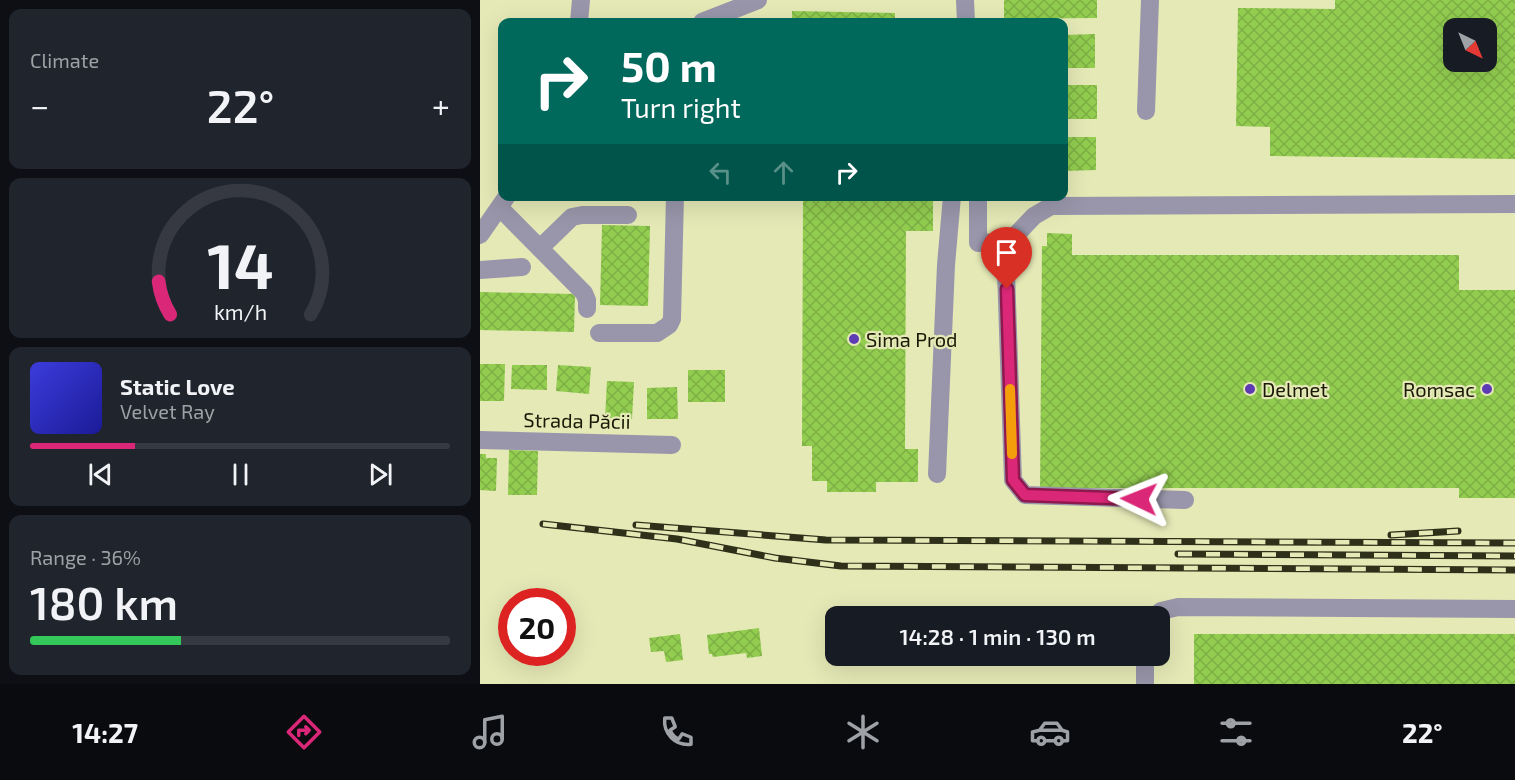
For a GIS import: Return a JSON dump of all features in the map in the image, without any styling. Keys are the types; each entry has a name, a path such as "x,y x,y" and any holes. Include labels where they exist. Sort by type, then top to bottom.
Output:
{"street":[{"path":"712,18 759,0"},
{"path":"965,0 966,18"},
{"path":"1146,111 1150,0"},
{"path":"599,333 657,333 669,325 672,319 675,201"},
{"path":"937,474 946,265 952,201"},
{"path":"978,201 978,243 1005,242 1013,238 1034,216 1051,206 1515,204"},
{"path":"480,235 503,202 540,248 584,292 587,309"},
{"path":"540,248 572,218 582,215 628,215"},
{"path":"1005,242 1013,480 1017,488 1025,495 1185,500"},
{"path":"480,270 522,267"},
{"name":"Strada Păcii","path":"480,440 672,445"},
{"path":"1170,609 1178,607 1515,609"},
{"path":"1145,666 1145,684"}],"building":[{"path":"1004,0 1097,0 1097,18 1004,18"},
{"path":"1335,0 1515,0 1515,159 1270,156 1270,127 1236,126 1238,8 1335,9"},
{"path":"792,11 895,13 895,18 792,18"},
{"path":"1095,34 1095,68 1068,68 1068,35"},
{"path":"1068,85 1097,85 1097,119 1068,119"},
{"path":"1068,137 1096,137 1096,170 1068,171"},
{"name":"Sima Prod","path":"803,201 933,201 933,231 906,231 905,449 918,449 918,482 876,482 876,492 827,492 827,481 812,481 812,446 802,446"},
{"path":"602,225 650,226 648,306 600,305"},
{"name":"Delmet","path":"1047,233 1072,234 1072,255 1459,255 1459,290 1515,290 1515,498 1459,498 1459,488 1073,488 1040,493 1042,246 1047,246"},
{"path":"480,292 575,294 574,332 480,330"},
{"path":"480,364 505,364 504,401 480,401"},
{"path":"512,365 547,365 547,390 511,389"},
{"path":"558,365 591,367 589,394 556,391"},
{"path":"688,370 725,370 725,402 688,402"},
{"path":"607,381 634,382 632,419 605,418"},
{"path":"677,387 678,419 647,419 647,388"},
{"path":"509,450 538,451 537,495 508,495"},
{"path":"480,454 486,454 486,458 497,458 496,491 480,490"},
{"path":"759,628 762,656 747,658 746,653 713,657 709,654 707,635"},
{"path":"680,634 683,660 666,662 664,651 651,652 649,638"},
{"path":"1194,634 1515,634 1515,684 1194,684"}],"railway":[{"path":"543,524 677,539 775,558 841,566 1515,570"},
{"path":"636,525 826,540 1515,543"},
{"path":"1391,535 1458,531"},
{"path":"1178,554 1515,556"}],"slow traffic":[{"path":"1010,389 1012,454"}],"place":[{"name":"Sima Prod","path":"854,339"},
{"name":"Delmet","path":"1250,389"},
{"name":"Romsac","path":"1487,389"}],"route":[{"path":"1007,289 1013,480 1017,488 1025,495 1139,499"}]}
